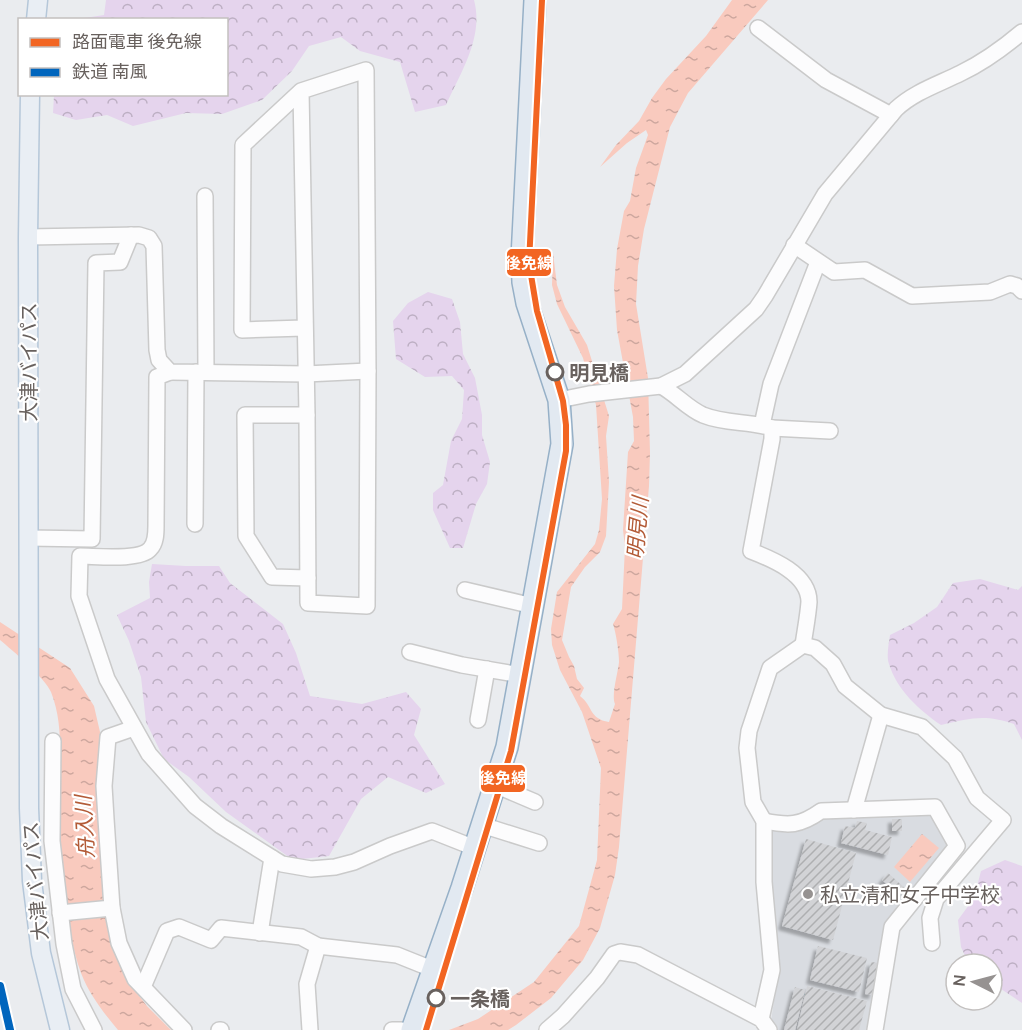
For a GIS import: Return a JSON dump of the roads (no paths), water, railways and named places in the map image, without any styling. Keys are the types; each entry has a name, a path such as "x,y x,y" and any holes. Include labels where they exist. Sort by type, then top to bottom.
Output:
{"highway":[{"path":"412,1030 475,848 509,738 562,444 559,400 527,303 523,282 522,258 536,0"}],"main road":[{"path":"36,18 38,0"},
{"name":"大津バイパス","path":"30,96 27,729 32,881 41,953 60,1030"}],"street":[{"path":"758,28 826,80 891,115"},
{"path":"559,400 656,386 685,374 756,309 825,194 907,98 962,73 995,54 1022,32"},
{"path":"301,91 308,603 367,606 366,70 301,91 243,145 242,330 304,328"},
{"path":"195,524 205,196"},
{"path":"28,538 92,539 96,263 120,262 131,235"},
{"path":"28,237 139,235 149,238 154,246 157,350 159,360 170,372"},
{"path":"794,245 834,272 865,270 912,296 990,292 1010,284 1022,291"},
{"path":"547,1030 591,986 614,954 621,952 638,955 765,1025 772,970 764,882 764,821 753,802 747,748 749,731 770,668 803,645 809,600 804,586 791,571 770,558 751,551 772,439 767,427 771,384 818,262"},
{"path":"368,371 306,374 170,372 157,377 154,543 145,553 136,556 80,556 80,596 107,679 149,754 195,806 220,826 282,864 311,869 335,867 432,831 475,848"},
{"path":"656,386 702,414 717,419 767,427 830,431"},
{"path":"307,415 245,415 245,426 246,536 272,577 308,578"},
{"path":"465,590 533,606"},
{"path":"803,645 814,648 833,664 845,686 881,715 922,727 955,758 977,798 1003,820 936,898 930,918 932,943"},
{"path":"410,652 521,675"},
{"path":"478,720 487,669"},
{"path":"854,810 881,715"},
{"path":"134,728 108,737 104,786 110,908 119,943 135,979 184,1030"},
{"path":"53,741 52,841 64,913 67,965 73,989 94,1030"},
{"path":"495,785 535,802"},
{"path":"764,821 786,825 807,822 821,811 935,807 957,846 892,927 875,1030"},
{"path":"482,825 539,843"},
{"path":"260,933 272,858"},
{"path":"64,913 110,908"},
{"path":"143,987 167,931 179,927 211,940 221,928 301,938 318,946 397,955 432,969"},
{"path":"310,1030 307,984 318,946"},
{"path":"392,1030 402,1030"}],"water":[{"name":"明見川","path":"732,0 768,0 688,93 670,127 644,229 638,266 636,304 648,378 649,486 615,875 600,928 583,960 551,998 508,1030 449,1030 478,1019 534,982 579,926 597,860 601,768 582,712 560,670 552,645 551,629 557,592 595,544 599,530 602,499 596,405 583,358 557,304 552,285 553,253 557,285 565,307 587,345 609,416 606,436 609,482 606,536 600,552 585,567 571,587 562,640 574,666 577,679 584,688 580,696 594,715 609,722 615,704 614,690 619,662 613,624 622,609 625,547 623,530 628,452 634,441 633,417 617,330 614,286 617,249 624,211 630,201 636,168 648,135 646,130 600,167 616,145 639,121 666,79 706,36"},
{"name":"舟入川","path":"0,622 70,668 94,706 100,732 96,788 105,894 117,956 129,983 147,1006 171,1030 118,1030 97,1003 81,973 66,908 61,836 60,742 55,704 43,680 0,640"},
{"path":"922,834 939,848 910,882 894,867"}],"tram line":[{"name":"後免線","path":"426,1030 511,751 566,451 563,401 537,311 529,263 542,0"}],"rail line":[{"name":"南風","path":"0,986 10,1030"}],"place":[{"name":"明見橋","path":"555,372"},
{"name":"私立清和女子中学校","path":"808,894"},
{"name":"一条橋","path":"436,998"}]}
